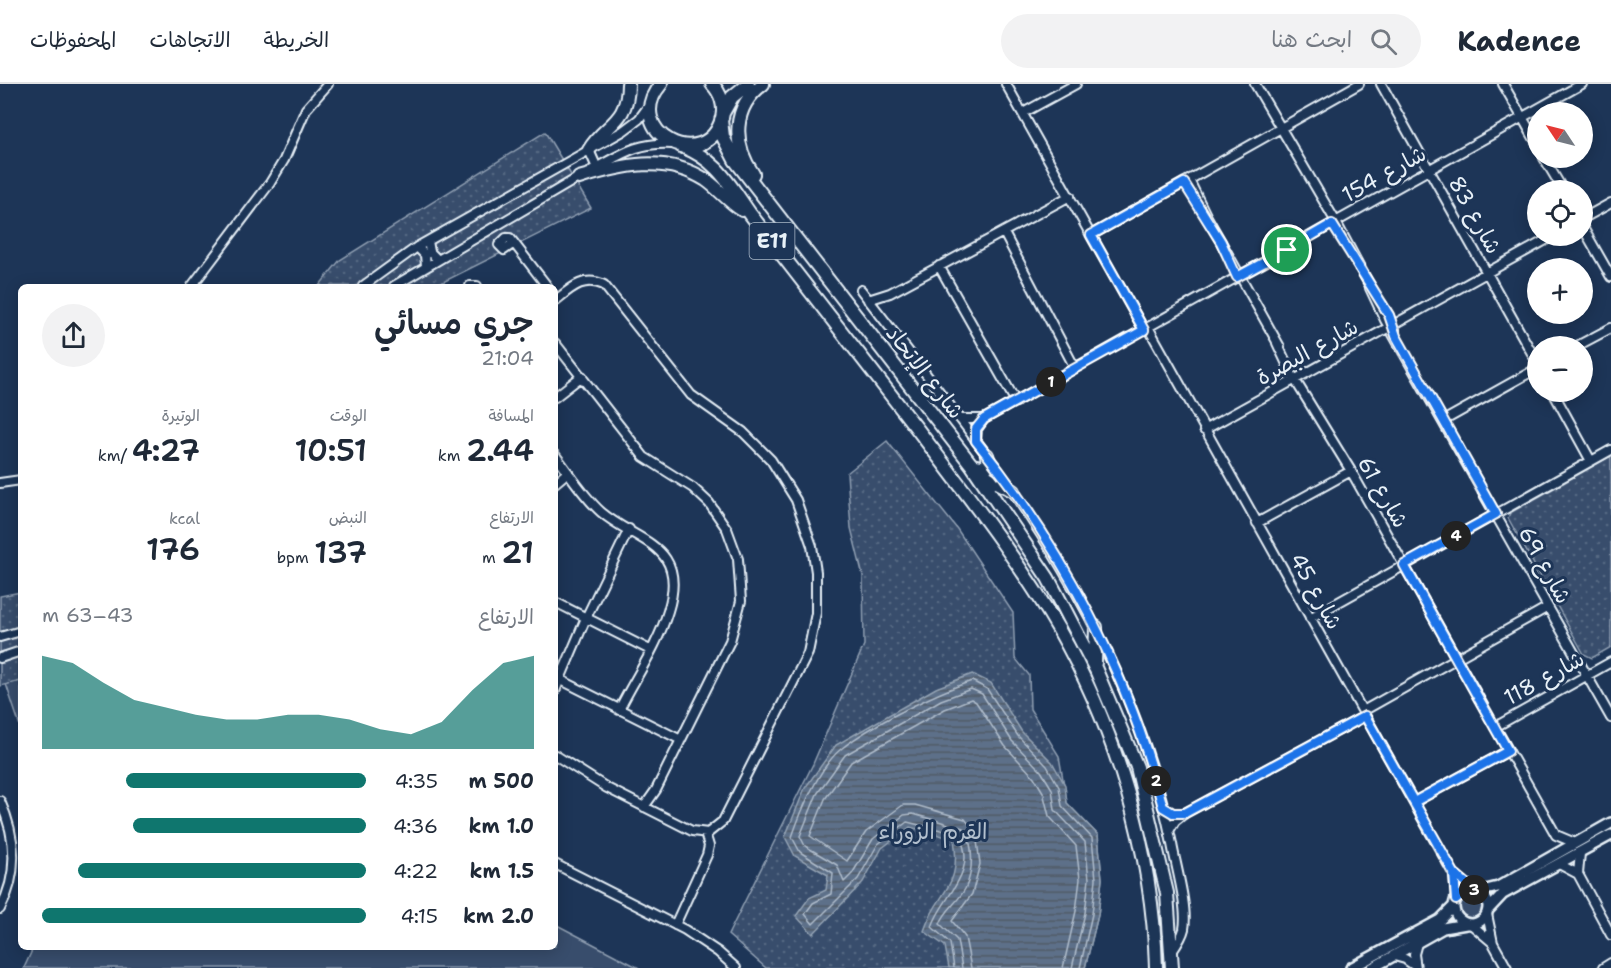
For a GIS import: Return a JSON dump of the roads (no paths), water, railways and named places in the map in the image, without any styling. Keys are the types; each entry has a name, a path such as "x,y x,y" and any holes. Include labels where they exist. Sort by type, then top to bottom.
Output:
{"highway":[{"path":"589,150 618,120 625,105 628,84"},
{"path":"647,84 651,101 650,113 658,132 678,145 702,143 717,129 732,97 748,84"},
{"path":"651,101 661,84"},
{"name":"شارع الإتحاد","path":"712,84 720,96 726,145 769,207 974,468 1048,578 1096,670 1137,767 1147,802 1167,893 1171,923 1172,968"},
{"path":"763,84 743,107 737,129 741,151 764,188 769,207"},
{"name":"شارع الإتحاد","path":"678,145 711,160 982,513 1044,606 1073,656 1106,732 1130,807 1145,871 1156,968"},
{"path":"579,178 624,165 664,165 703,179 737,207 751,214"},
{"path":"974,468 986,468 989,463 987,455"},
{"path":"974,468 1014,491"},
{"path":"1096,627 1096,670"}],"street":[{"path":"194,284 270,183 284,160 306,109 328,84"},
{"name":"شارع 45","path":"1006,84 1454,873 1477,891"},
{"path":"1023,113 1076,84"},
{"name":"شارع 69","path":"1255,84 1611,718"},
{"path":"1091,235 1359,84"},
{"name":"شارع 83","path":"1381,84 1527,346"},
{"path":"1503,84 1527,126"},
{"name":"شارع 154","path":"960,419 984,419 1016,402 1582,84"},
{"path":"366,284 417,247 631,125 651,101"},
{"path":"397,284 635,146 654,143 678,145"},
{"path":"589,150 597,168"},
{"name":"شارع 61","path":"1187,181 1258,311 1556,835"},
{"path":"868,300 890,293 1070,196"},
{"path":"1593,213 1611,203"},
{"path":"1004,233 1075,368"},
{"path":"428,241 430,252 437,260"},
{"path":"514,243 545,284"},
{"path":"1593,245 1611,277"},
{"name":"شارع البصرة","path":"1204,430 1535,246"},
{"path":"417,247 425,255 426,266"},
{"path":"939,266 1016,402"},
{"path":"558,299 585,281 598,282 609,289 691,395 743,432 771,460 796,500 809,532 817,585 816,613 808,653 723,821 714,830 705,833 692,831 607,788 558,757"},
{"path":"861,290 1014,491 1039,528 1096,627 1134,716 1169,831 1184,924 1181,938 1170,955"},
{"path":"878,313 883,300 890,293"},
{"path":"1593,338 1611,328"},
{"path":"558,347 644,457 693,488 709,502 727,529 738,559 741,590 735,626 718,668 656,790 644,807"},
{"path":"1443,421 1527,372"},
{"path":"558,395 582,376"},
{"path":"1559,402 1591,460"},
{"path":"976,441 976,429 984,419"},
{"path":"1310,618 1611,450"},
{"path":"558,459 597,508 645,538 659,551 667,562 673,582 666,618 620,710"},
{"path":"1257,523 1351,471"},
{"path":"558,480 568,472"},
{"path":"0,483 18,480"},
{"path":"629,529 558,679 681,740"},
{"path":"558,604 650,650"},
{"path":"1169,831 1175,821 1185,813 1364,714 1548,607"},
{"path":"0,637 18,632"},
{"path":"0,658 18,652"},
{"name":"شارع 118","path":"1494,727 1611,662"},
{"path":"1414,802 1508,751"},
{"path":"0,801 11,832 14,853 11,882 0,909"},
{"path":"1163,807 1173,813 1185,813"},
{"path":"1351,968 1440,920 1466,891 1498,887 1611,823"},
{"path":"675,925 707,855 709,846 705,833"},
{"path":"1553,855 1556,835 1575,843"},
{"path":"1372,968 1451,925 1481,922 1503,894 1611,835"},
{"path":"1578,874 1580,853"},
{"path":"1560,864 1578,874 1611,936"},
{"path":"558,866 675,925 707,944 736,968"},
{"name":"شارع 45","path":"1454,873 1455,903"},
{"path":"1477,891 1487,901 1493,943 1507,968"},
{"path":"1455,903 1458,919 1469,924 1493,943"},
{"path":"1415,967 1417,943"},
{"path":"1394,956 1406,959 1415,967"},
{"path":"1603,968 1611,963"}],"water":[{"path":"972,674 991,683 1022,732 1052,762 1065,785 1067,803 1098,835 1102,879 1098,915 1085,968 949,968 945,946 924,931 952,879 956,856 954,839 910,827 882,848 863,882 813,934 796,916 809,898 826,890 828,875 795,856 785,837 805,788 836,745 936,688"}],"park label":[{"name":"القرم الزوراء","path":"933,831"}]}
